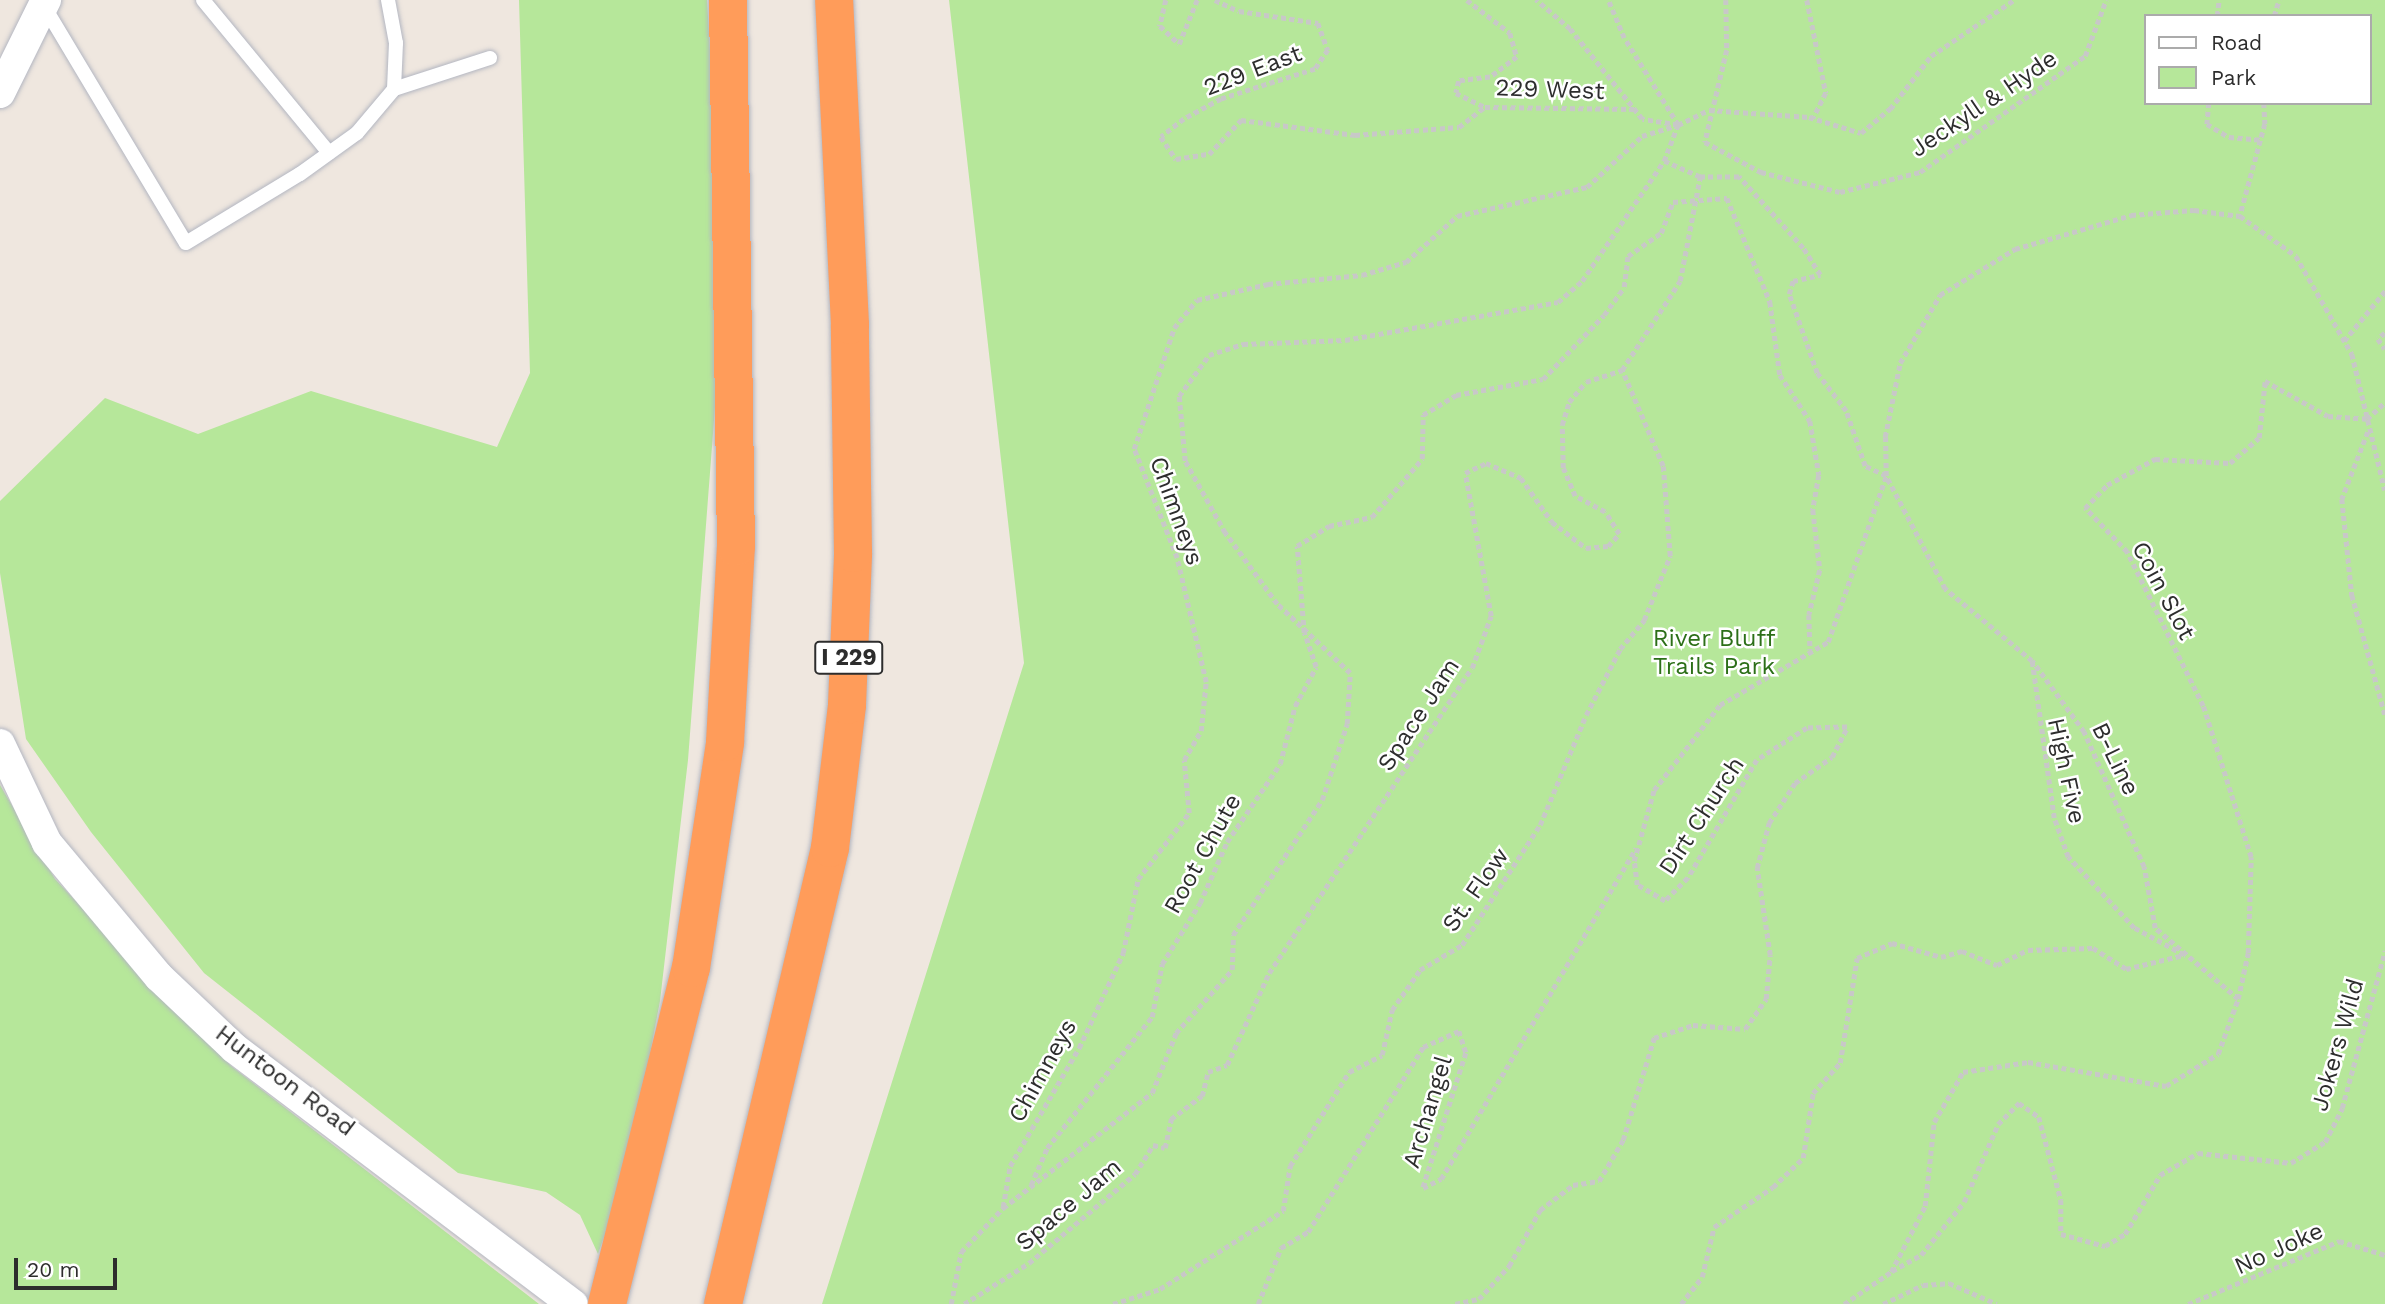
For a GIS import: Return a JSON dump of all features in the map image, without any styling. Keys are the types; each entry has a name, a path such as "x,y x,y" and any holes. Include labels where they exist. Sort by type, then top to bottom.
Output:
{"highway":[{"path":"607,1304 691,968 725,742 736,547 728,0"},
{"name":"I 229","path":"723,1304 827,862 848,705 853,553 850,325 834,0"}],"street":[{"path":"0,93 45,3"},
{"name":"Huntoon Road","path":"0,744 47,843 159,977 234,1048 573,1304"}],"lane":[{"path":"203,0 329,153"},
{"path":"388,0 394,89"},
{"path":"45,3 186,243 329,153 394,89 490,58"}],"path":[{"path":"1166,0 1160,26 1179,44 1197,0"},
{"name":"229 East","path":"1215,0 1239,11 1318,23 1328,50 1315,69 1220,99 1184,119 1161,137 1176,159 1209,154 1241,120 1355,135 1459,127 1485,107"},
{"name":"229 West","path":"1467,0 1510,33 1517,57 1490,77 1459,81 1456,93 1485,107 1635,109"},
{"path":"1536,0 1570,29 1642,118 1678,125"},
{"path":"1608,0 1624,38 1678,125"},
{"name":"Jeckyll & Hyde","path":"1726,0 1727,50 1709,110 1705,142 1761,172 1840,192 1920,172 2085,56 2106,0"},
{"path":"1807,0 1826,93 1813,118"},
{"path":"1709,110 1813,118 1861,133 1890,109 1931,56 2014,0"},
{"path":"2208,105 2207,124 2230,137 2261,141"},
{"path":"2264,105 2261,141 2240,216 2296,256 2344,341 2385,490"},
{"name":"Chimneys","path":"1003,1208 1010,1166 1079,1048 1123,953 1138,879 1189,813 1184,760 1201,731 1206,682 1177,558 1134,449 1174,328 1197,300 1268,284 1362,275 1406,262 1457,216 1587,187 1642,136 1678,125 1709,110"},
{"path":"951,1304 961,1252 1003,1208 1152,1093 1176,1033 1232,970 1233,935 1322,800 1348,724 1350,673 1304,633 1225,533 1185,461 1179,396 1209,355 1243,344 1345,341 1558,302 1582,281 1664,161 1678,125"},
{"path":"1664,161 1700,177 1739,177 1820,275 1793,281 1789,294 1817,373 1846,411 1865,466 1886,476"},
{"path":"1622,370 1680,281 1698,200 1700,177"},
{"name":"Root Chute","path":"1031,1186 1047,1148 1152,1017 1162,964 1200,903 1227,842 1280,764 1295,706 1316,667 1304,633 1297,546 1329,526 1372,517 1422,459 1423,415 1456,395 1543,379 1604,315 1624,287 1628,256 1661,233 1673,202 1727,198 1770,302 1780,375 1810,421 1819,475 1813,510 1820,570 1810,615 1810,650"},
{"name":"B-Line","path":"2238,999 2155,928 2144,867 2084,732 2032,661 1945,589 1886,476 1885,437 1900,363 1940,295 2015,249 2131,215 2194,209 2240,216"},
{"path":"2344,341 2385,291"},
{"path":"2385,333 2378,339 2385,349"},
{"name":"Space Jam","path":"964,1304 1029,1263 1135,1174 1153,1145 1165,1148 1171,1119 1202,1096 1208,1072 1227,1065 1269,973 1472,668 1491,616 1465,473 1486,463 1521,478 1552,522 1586,548 1608,546 1619,534 1605,512 1575,496 1563,468 1562,425 1569,402 1586,382 1622,370"},
{"name":"St. Flow","path":"1113,1304 1160,1290 1283,1210 1290,1166 1349,1072 1382,1055 1392,1010 1420,970 1462,945 1540,825 1586,715 1620,649 1644,620 1670,556 1663,466 1622,370"},
{"name":"Coin Slot","path":"2238,999 2248,953 2251,857 2203,706 2127,552 2085,508 2107,485 2155,459 2230,463 2259,438 2264,381 2328,416 2367,419"},
{"path":"2367,419 2385,402"},
{"path":"2369,429 2342,499 2352,594 2385,715"},
{"name":"Dirt Church","path":"1455,1304 1479,1299 1509,1266 1540,1210 1573,1185 1599,1181 1623,1140 1654,1038 1693,1025 1745,1029 1759,1009 1770,955 1757,868 1769,823 1795,783 1832,757 1847,727 1807,728 1757,760 1688,878 1665,901 1637,885 1639,845 1654,790 1720,705 1810,650 1828,642 1886,476"},
{"name":"High Five","path":"2032,661 2054,818 2068,857 2134,928 2185,955"},
{"name":"Archangel","path":"1258,1304 1281,1248 1308,1232 1423,1047 1459,1031 1466,1053 1423,1188 1441,1179 1639,845"},
{"path":"1681,1304 1702,1277 1714,1227 1773,1187 1802,1158 1813,1093 1840,1063 1857,958 1892,943 1941,957 1962,951 1997,965 2028,950 2093,948 2126,969 2185,955"},
{"name":"Jokers Wild","path":"1891,1272 1921,1255 1964,1202 1997,1124 2018,1103 2039,1117 2061,1200 2061,1234 2105,1246 2125,1234 2160,1175 2198,1153 2291,1163 2325,1142 2342,1108 2385,951"},
{"path":"1844,1304 1891,1272 1925,1206 1934,1122 1963,1072 2028,1062 2166,1086 2218,1054 2238,999"},
{"name":"No Joke","path":"2188,1304 2339,1241 2385,1255"},
{"path":"1883,1304 1923,1285 1949,1283 1997,1304"}],"green space":[{"path":"519,0 707,0 717,167 716,394 688,760 660,1001 628,1170 598,1254 580,1215 546,1192 458,1173 204,973 91,832 26,739 0,573 0,501 105,398 198,434 311,391 497,447 530,373"},
{"name":"River Bluff Trails Park","path":"949,0 2385,0 2385,1304 822,1304 1024,663"},
{"path":"0,785 55,879 231,1066 539,1304 0,1304"}]}
